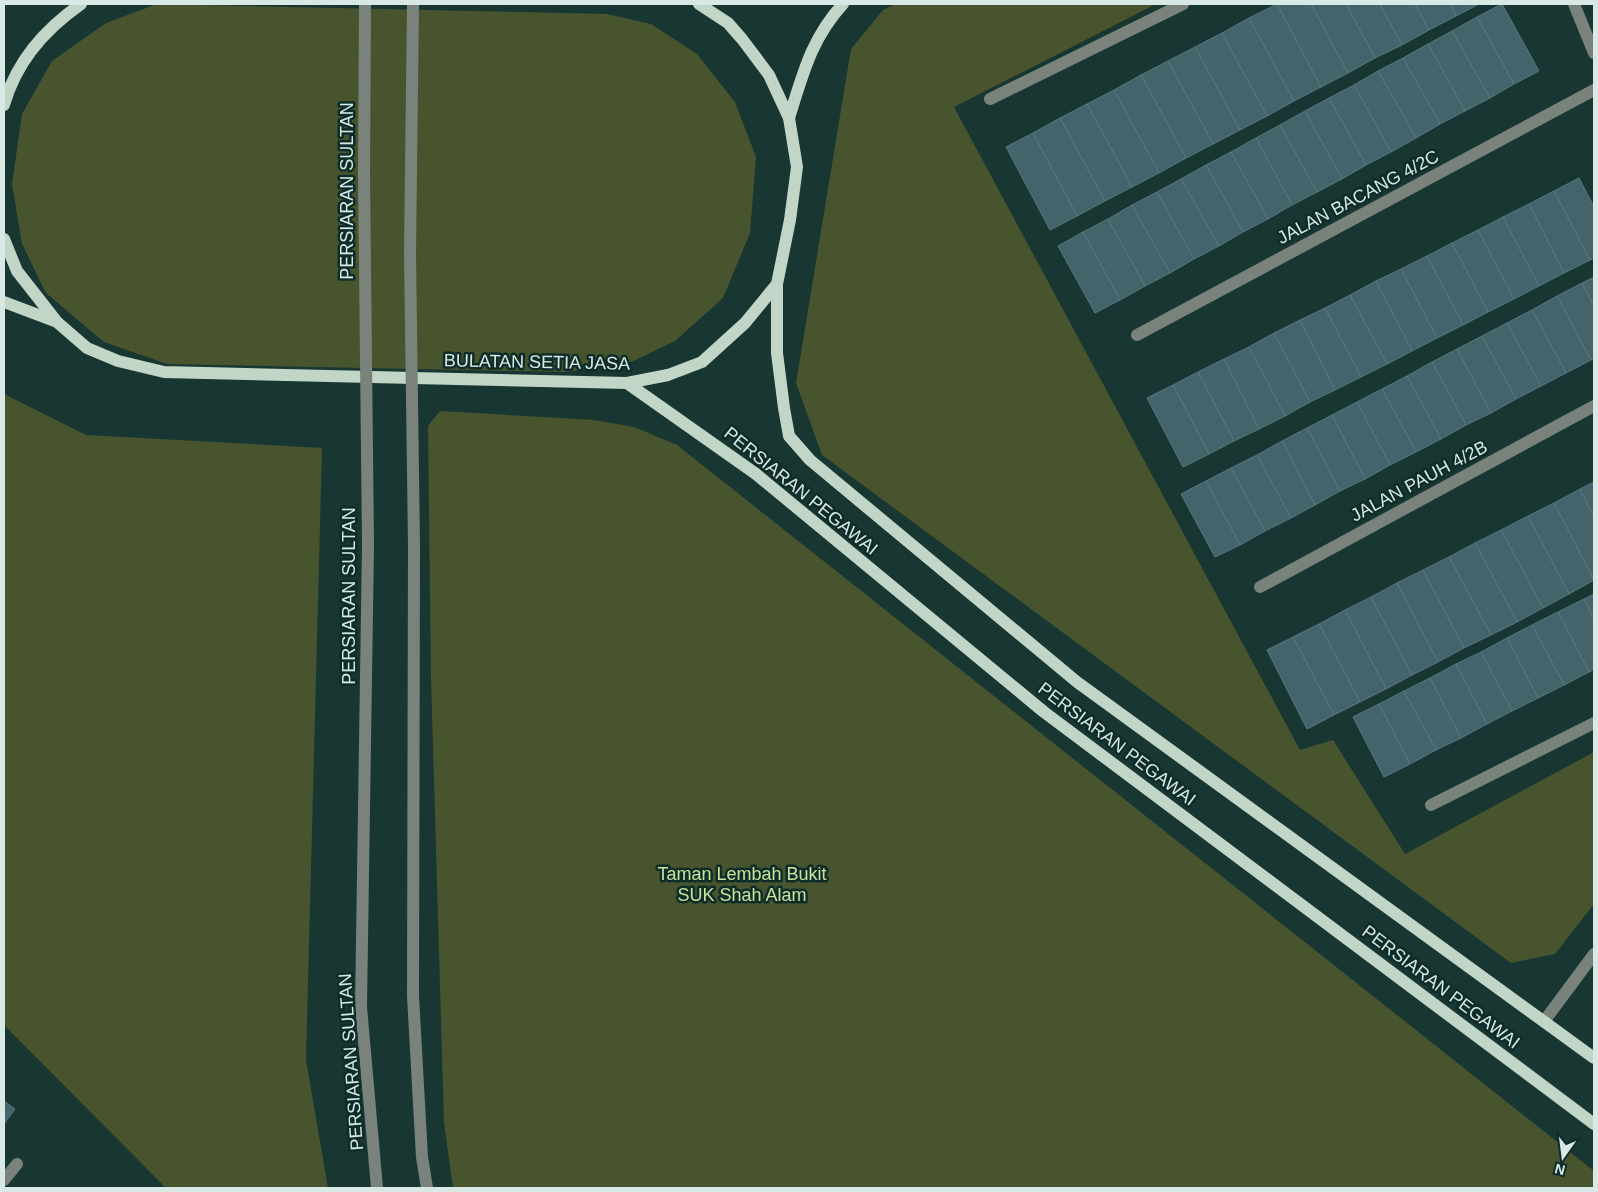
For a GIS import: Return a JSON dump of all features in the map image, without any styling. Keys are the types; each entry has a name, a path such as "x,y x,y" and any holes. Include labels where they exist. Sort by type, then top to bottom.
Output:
{"main road":[{"path":"4,104 9,87 24,58 58,20 81,4"},
{"name":"BULATAN SETIA JASA","path":"4,239 17,271 57,322 88,348 118,361 164,372 627,383 668,375 702,362 746,322 777,284 790,220 797,167 789,118 769,76 728,23 699,4"},
{"path":"789,118 812,46 842,4"},
{"name":"PERSIARAN PEGAWAI","path":"777,284 777,354 789,436 810,460 1077,682 1545,1020 1594,1058"},
{"path":"4,302 57,322"},
{"name":"PERSIARAN PEGAWAI","path":"627,383 756,474 1044,712 1594,1124"}],"street":[{"name":"PERSIARAN SULTAN","path":"365,4 364,175 368,545 361,1007 377,1188"},
{"path":"413,4 410,253 414,546 413,996 422,1157 427,1188"},
{"path":"990,99 1183,4"},
{"path":"1574,4 1594,53"},
{"name":"JALAN BACANG 4/2C","path":"1137,334 1594,90"},
{"name":"JALAN PAUH 4/2B","path":"1260,587 1594,406"},
{"path":"1431,805 1594,723"},
{"path":"1545,1020 1594,954"},
{"path":"4,1180 17,1164"}],"green space":[{"path":"157,4 607,14 651,24 697,54 735,102 756,157 750,233 723,298 675,341 627,364 565,372 167,364 104,342 46,293 22,244 12,184 22,114 52,61 106,23"},
{"path":"896,4 1156,4 954,107 1300,750 1333,740 1405,854 1594,752 1594,904 1555,954 1511,963 822,455 796,383 851,49 883,10"},
{"path":"4,394 86,435 322,448 306,1060 328,1188 166,1188 4,1025"},
{"name":"Taman Lembah Bukit SUK Shah Alam","path":"440,411 594,420 634,427 677,445 1594,1171 1594,1188 453,1188 444,1122 431,678 428,426"}],"building":[{"path":"1277,4 1321,87 1294,101 1249,18"},
{"path":"1277,4 1311,4 1348,73 1321,87"},
{"path":"1311,4 1346,4 1375,58 1348,73"},
{"path":"1346,4 1380,4 1402,45 1375,58"},
{"path":"1380,4 1415,4 1429,30 1402,45"},
{"path":"1415,4 1450,4 1456,16 1429,30"},
{"path":"1450,4 1479,4 1456,16"},
{"path":"1502,4 1539,71 1514,84 1477,17"},
{"path":"1477,17 1514,84 1490,98 1452,31"},
{"path":"1249,18 1294,101 1267,116 1222,33"},
{"path":"1452,31 1490,98 1465,111 1428,44"},
{"path":"1222,33 1267,116 1240,130 1195,47"},
{"path":"1428,44 1465,111 1440,124 1403,58"},
{"path":"1195,47 1240,130 1213,144 1168,61"},
{"path":"1403,58 1440,124 1416,138 1378,71"},
{"path":"1168,61 1213,144 1186,158 1141,75"},
{"path":"1378,71 1416,138 1391,152 1354,85"},
{"path":"1141,75 1186,158 1159,173 1114,90"},
{"path":"1354,85 1391,152 1366,165 1329,98"},
{"path":"1114,90 1159,173 1132,187 1087,104"},
{"path":"1329,98 1366,165 1342,179 1305,111"},
{"path":"1087,104 1132,187 1105,201 1060,118"},
{"path":"1305,111 1342,179 1317,192 1280,125"},
{"path":"1060,118 1105,201 1077,216 1033,133"},
{"path":"1280,125 1317,192 1292,205 1256,138"},
{"path":"1033,133 1077,216 1050,230 1006,147"},
{"path":"1256,138 1292,205 1268,219 1231,152"},
{"path":"1231,152 1268,219 1243,232 1206,165"},
{"path":"1206,165 1243,232 1219,246 1181,179"},
{"path":"1579,178 1594,207 1594,258 1590,260 1554,191"},
{"path":"1181,179 1219,246 1194,259 1157,192"},
{"path":"1554,191 1590,260 1564,273 1529,204"},
{"path":"1157,192 1194,259 1170,273 1132,205"},
{"path":"1529,204 1564,273 1539,286 1503,217"},
{"path":"1132,205 1170,273 1145,286 1108,219"},
{"path":"1503,217 1539,286 1514,299 1478,230"},
{"path":"1108,219 1145,286 1120,300 1083,232"},
{"path":"1478,230 1514,299 1488,312 1452,243"},
{"path":"1083,232 1120,300 1095,313 1058,246"},
{"path":"1452,243 1488,312 1463,325 1427,256"},
{"path":"1427,256 1463,325 1437,338 1401,269"},
{"path":"1401,269 1437,338 1412,351 1376,281"},
{"path":"1594,277 1594,306 1582,283"},
{"path":"1376,281 1412,351 1387,364 1350,295"},
{"path":"1582,283 1594,306 1594,358 1591,360 1557,296"},
{"path":"1350,295 1387,364 1361,377 1325,308"},
{"path":"1557,296 1591,360 1566,373 1532,310"},
{"path":"1325,308 1361,377 1335,390 1300,320"},
{"path":"1532,310 1566,373 1541,386 1507,323"},
{"path":"1300,320 1335,390 1310,402 1274,333"},
{"path":"1507,323 1541,386 1516,399 1482,336"},
{"path":"1274,333 1310,402 1285,416 1249,347"},
{"path":"1482,336 1516,399 1491,413 1457,349"},
{"path":"1249,347 1285,416 1259,429 1224,359"},
{"path":"1457,349 1491,413 1466,425 1432,362"},
{"path":"1224,359 1259,429 1234,441 1198,372"},
{"path":"1432,362 1466,425 1441,439 1407,376"},
{"path":"1198,372 1234,441 1209,454 1173,385"},
{"path":"1407,376 1441,439 1416,452 1382,389"},
{"path":"1173,385 1209,454 1183,467 1147,398"},
{"path":"1382,389 1416,452 1390,465 1357,402"},
{"path":"1357,402 1390,465 1365,479 1332,415"},
{"path":"1332,415 1365,479 1340,491 1307,428"},
{"path":"1307,428 1340,491 1315,505 1282,441"},
{"path":"1282,441 1315,505 1291,518 1257,455"},
{"path":"1257,455 1291,518 1265,531 1231,468"},
{"path":"1231,468 1265,531 1240,545 1206,481"},
{"path":"1206,481 1240,545 1215,557 1181,494"},
{"path":"1594,482 1594,517 1580,489"},
{"path":"1580,489 1594,517 1594,580 1554,503"},
{"path":"1554,503 1594,580 1569,594 1528,516"},
{"path":"1528,516 1569,594 1543,608 1501,530"},
{"path":"1501,530 1543,608 1517,622 1475,543"},
{"path":"1475,543 1517,622 1491,635 1449,557"},
{"path":"1449,557 1491,635 1464,648 1423,570"},
{"path":"1423,570 1464,648 1438,662 1397,583"},
{"path":"1397,583 1438,662 1412,675 1371,597"},
{"path":"1594,594 1594,619 1584,599"},
{"path":"1371,597 1412,675 1386,689 1345,610"},
{"path":"1584,599 1594,619 1594,669 1589,672 1558,612"},
{"path":"1345,610 1386,689 1360,702 1319,624"},
{"path":"1558,612 1589,672 1564,685 1532,625"},
{"path":"1319,624 1360,702 1334,715 1293,637"},
{"path":"1532,625 1564,685 1538,698 1507,638"},
{"path":"1293,637 1334,715 1307,729 1267,650"},
{"path":"1507,638 1538,698 1512,711 1481,652"},
{"path":"1481,652 1512,711 1487,724 1456,664"},
{"path":"1456,664 1487,724 1461,738 1430,678"},
{"path":"1430,678 1461,738 1436,750 1404,691"},
{"path":"1404,691 1436,750 1410,764 1379,704"},
{"path":"1379,704 1410,764 1384,777 1353,717"},
{"path":"4,1101 15,1109 4,1124"}]}
